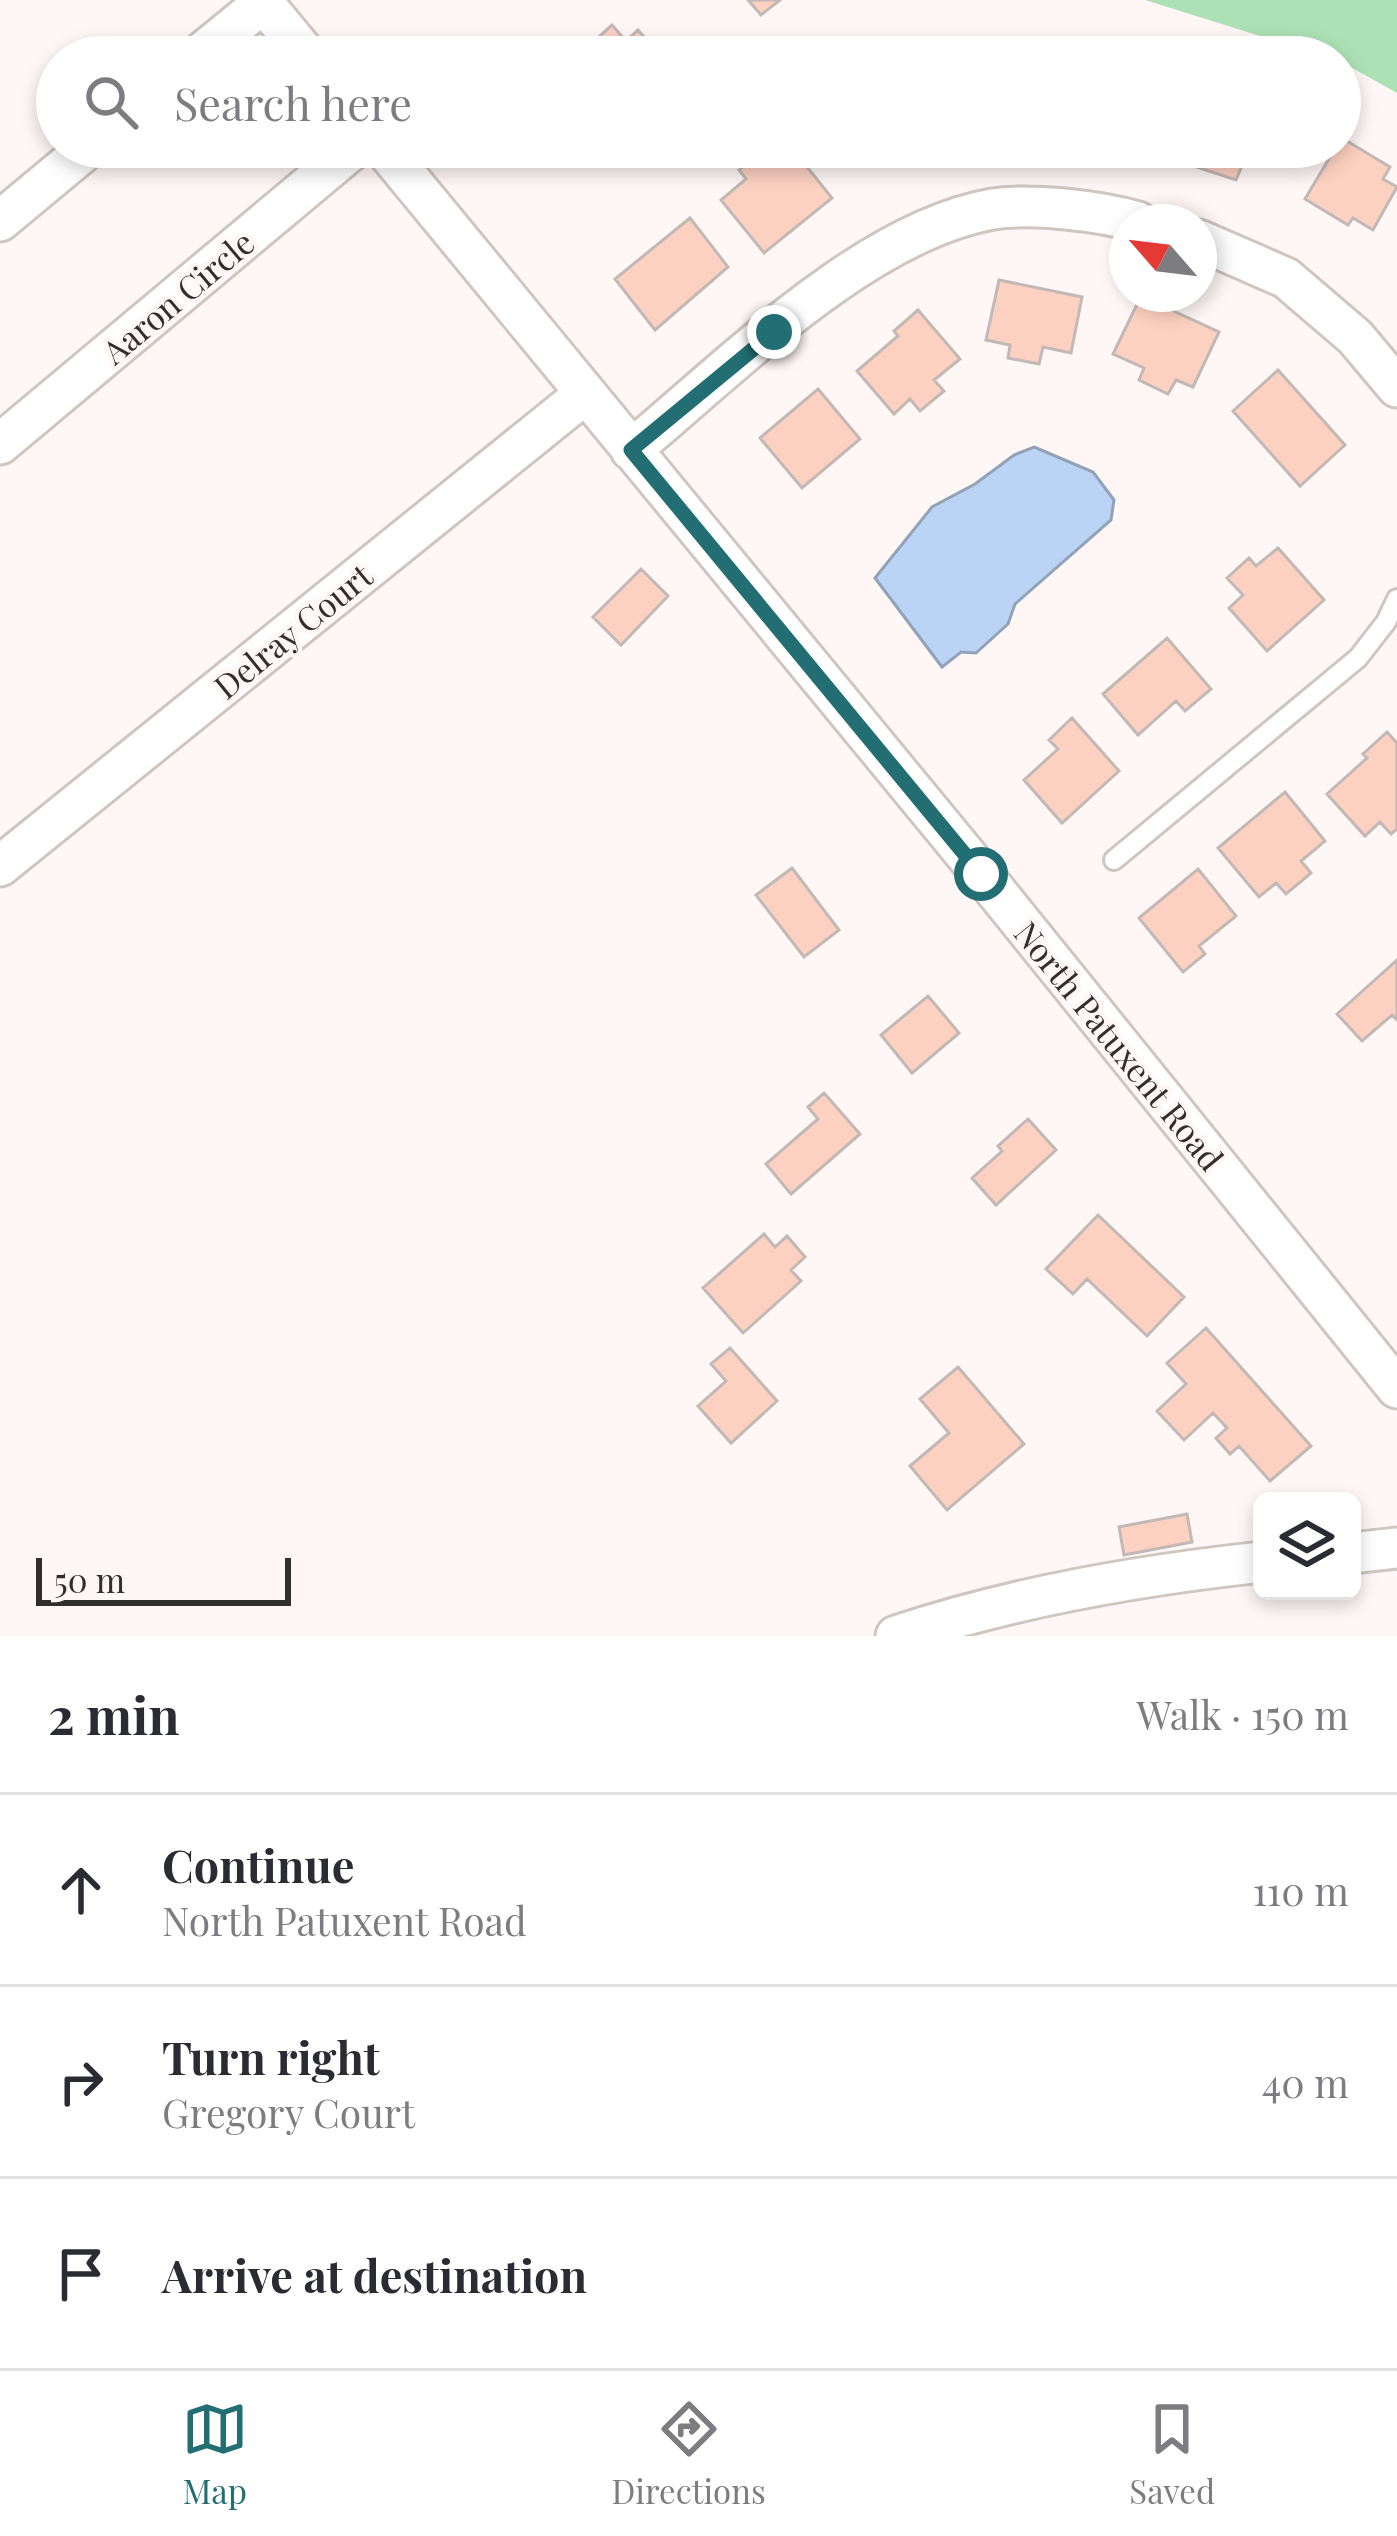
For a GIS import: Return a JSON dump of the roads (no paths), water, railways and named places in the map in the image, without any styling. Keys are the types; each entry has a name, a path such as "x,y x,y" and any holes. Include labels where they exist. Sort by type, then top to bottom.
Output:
{"street":[{"path":"221,36 262,1 291,36"},
{"path":"0,221 64,168"},
{"name":"Aaron Circle","path":"0,444 330,168"},
{"name":"North Patuxent Road","path":"400,168 994,889 1397,1388"},
{"path":"631,450 850,272 928,228 995,208 1109,214"},
{"path":"1217,249 1286,278 1355,338 1397,387"},
{"name":"Delray Court","path":"0,866 585,394"},
{"path":"1361,1552 1397,1548"},
{"path":"896,1636 1038,1599 1253,1563"}],"lane":[{"path":"1114,860 1358,658 1397,599"}],"water":[{"path":"1034,447 1093,472 1114,500 1111,520 1015,604 1008,624 976,653 961,652 942,667 875,578 932,507"}]}
